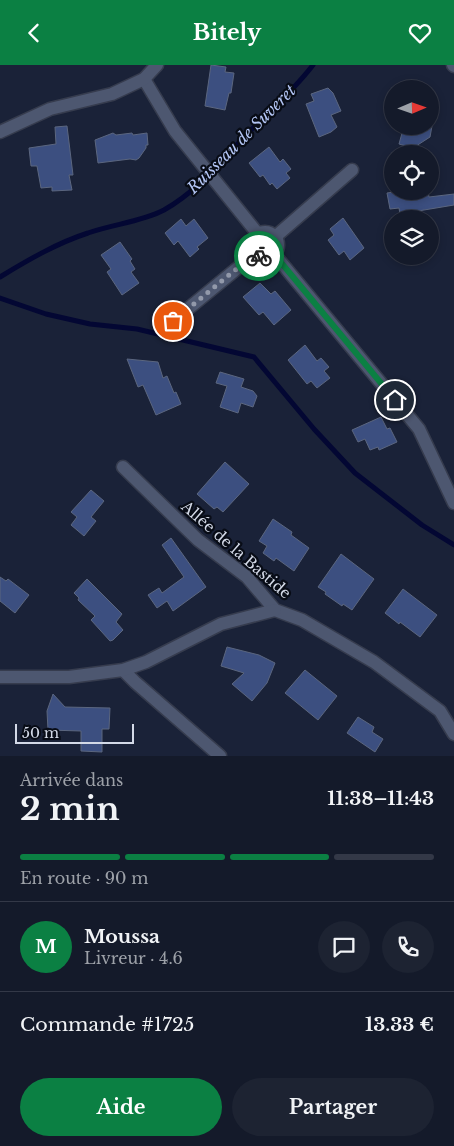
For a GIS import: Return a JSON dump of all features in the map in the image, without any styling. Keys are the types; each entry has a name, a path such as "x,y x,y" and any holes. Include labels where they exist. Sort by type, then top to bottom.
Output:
{"street":[{"path":"0,133 50,109 112,94 144,79 157,65"},
{"path":"144,79 156,102 180,137 258,234"},
{"path":"275,237 352,170"},
{"path":"265,232 275,237 278,248 271,257 263,258 256,253 252,245 258,234 265,232"},
{"path":"173,321 256,253"},
{"path":"274,254 419,429 454,503"},
{"name":"Allée de la Bastide","path":"123,467 198,540 247,577 275,610 302,620 374,663 440,711 454,734"},
{"path":"0,677 70,677 123,670 146,662 221,624 275,610"},
{"path":"123,670 220,756"}],"building":[{"path":"211,65 226,67 225,72 234,73 231,93 229,93 225,110 205,106"},
{"path":"328,88 333,93 341,111 331,115 337,127 319,137 306,104 314,101 311,94"},
{"path":"67,126 73,175 69,175 72,190 52,191 52,187 41,188 37,166 31,166 29,148 56,144 55,127"},
{"path":"113,133 116,135 132,133 133,135 147,133 148,145 146,145 146,148 136,160 98,163 95,140"},
{"path":"402,135 430,135 418,145 399,144"},
{"path":"269,147 280,162 283,159 291,169 286,173 290,178 277,189 272,183 270,185 263,175 260,177 249,163"},
{"path":"454,194 454,205 424,210 390,209 388,200 439,200 439,196"},
{"path":"343,218 364,248 350,260 344,251 339,255 328,240 334,235 330,229"},
{"path":"181,219 186,226 194,219 208,238 197,247 199,249 190,257 178,241 174,245 165,233"},
{"path":"120,242 132,259 130,261 135,269 131,272 139,283 122,295 107,272 111,269 101,255"},
{"path":"260,283 271,294 275,291 291,310 274,325 263,312 259,315 243,297"},
{"path":"305,345 317,361 321,358 329,367 324,371 330,378 317,388 311,381 307,384 288,360"},
{"path":"127,359 158,362 163,378 167,376 181,404 156,415 143,385 138,387"},
{"path":"220,372 244,379 241,387 253,391 257,396 253,407 241,403 238,413 220,407 227,386 216,383"},
{"path":"381,417 387,429 390,428 397,442 379,450 378,447 370,450 365,439 358,442 352,430"},
{"path":"225,462 249,484 223,512 217,507 214,509 197,494"},
{"path":"91,490 104,501 91,517 96,521 84,536 71,525 77,517 71,512"},
{"path":"273,519 292,532 291,535 309,548 294,571 276,558 274,561 263,553 267,546 259,541"},
{"path":"171,538 206,587 173,611 167,601 157,608 148,595 159,588 162,593 184,577 162,545"},
{"path":"341,554 374,579 352,610 343,604 342,606 318,587"},
{"path":"0,577 6,581 8,579 29,595 15,613 0,601"},
{"path":"87,579 122,614 116,622 123,630 113,640 110,641 91,620 95,616 78,600 79,598 74,593"},
{"path":"403,589 437,615 420,637 385,613"},
{"path":"227,647 259,655 275,663 267,683 252,701 232,684 244,673 221,666"},
{"path":"305,670 337,696 318,720 285,693"},
{"path":"53,694 65,707 110,708 109,729 102,729 102,752 81,751 81,731 48,730 47,711"},
{"path":"358,717 374,727 372,732 383,739 375,752 347,733"}],"waterway":[{"name":"Ruisseau de Suveret","path":"0,277 32,258 76,237 155,214 188,194 290,92 313,65"},
{"path":"0,298 46,314 90,324 137,329 254,357 314,429 355,473 422,525 454,545"}],"way so far":[{"path":"173,321 256,253 259,256"}],"route":[{"path":"259,256 267,258 274,254 395,400"}]}
